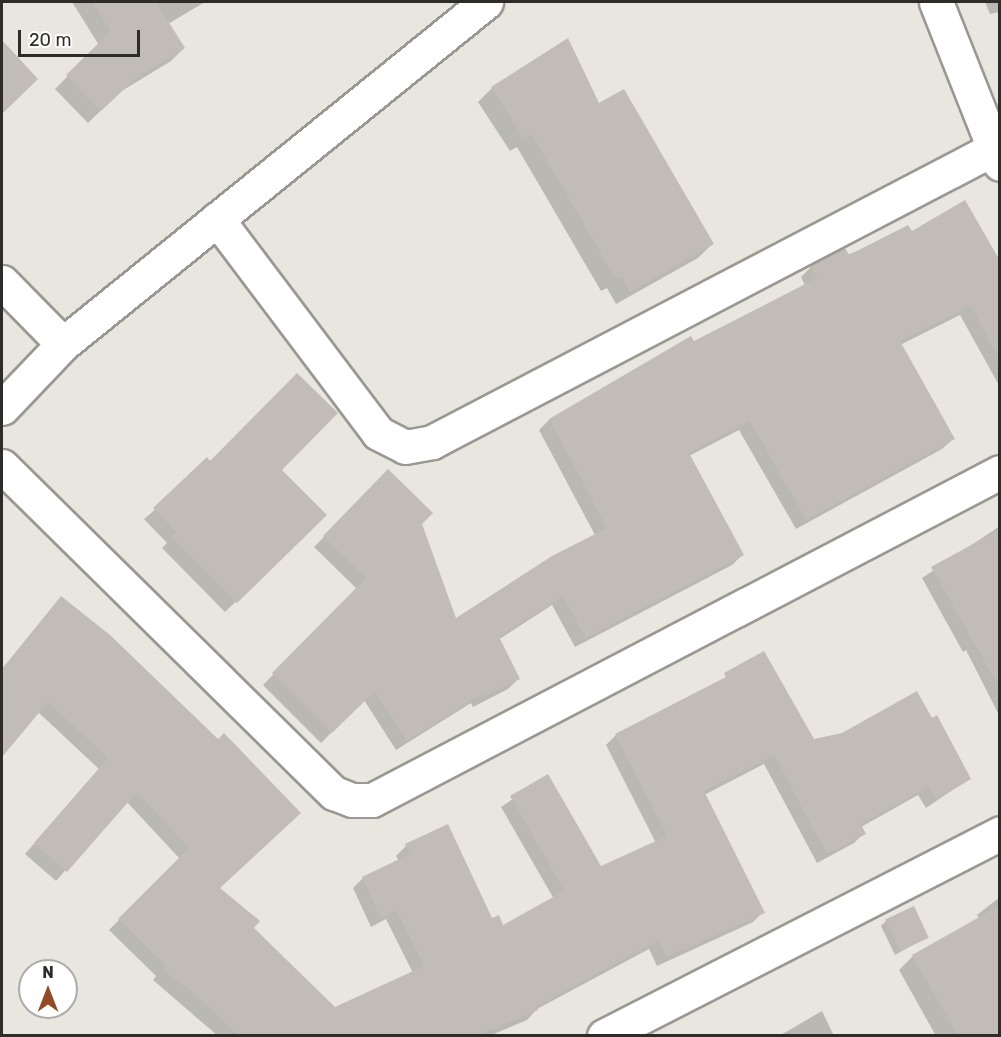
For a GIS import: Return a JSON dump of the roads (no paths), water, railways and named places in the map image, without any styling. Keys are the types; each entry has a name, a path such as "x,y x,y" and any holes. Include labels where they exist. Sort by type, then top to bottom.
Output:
{"street":[{"path":"2,408 63,344 486,2"},
{"path":"217,219 378,433 405,447 432,442 996,157 936,2"},
{"path":"2,282 63,344"},
{"path":"2,466 334,793 352,800 372,800 999,472"},
{"path":"604,1035 999,833"}]}
